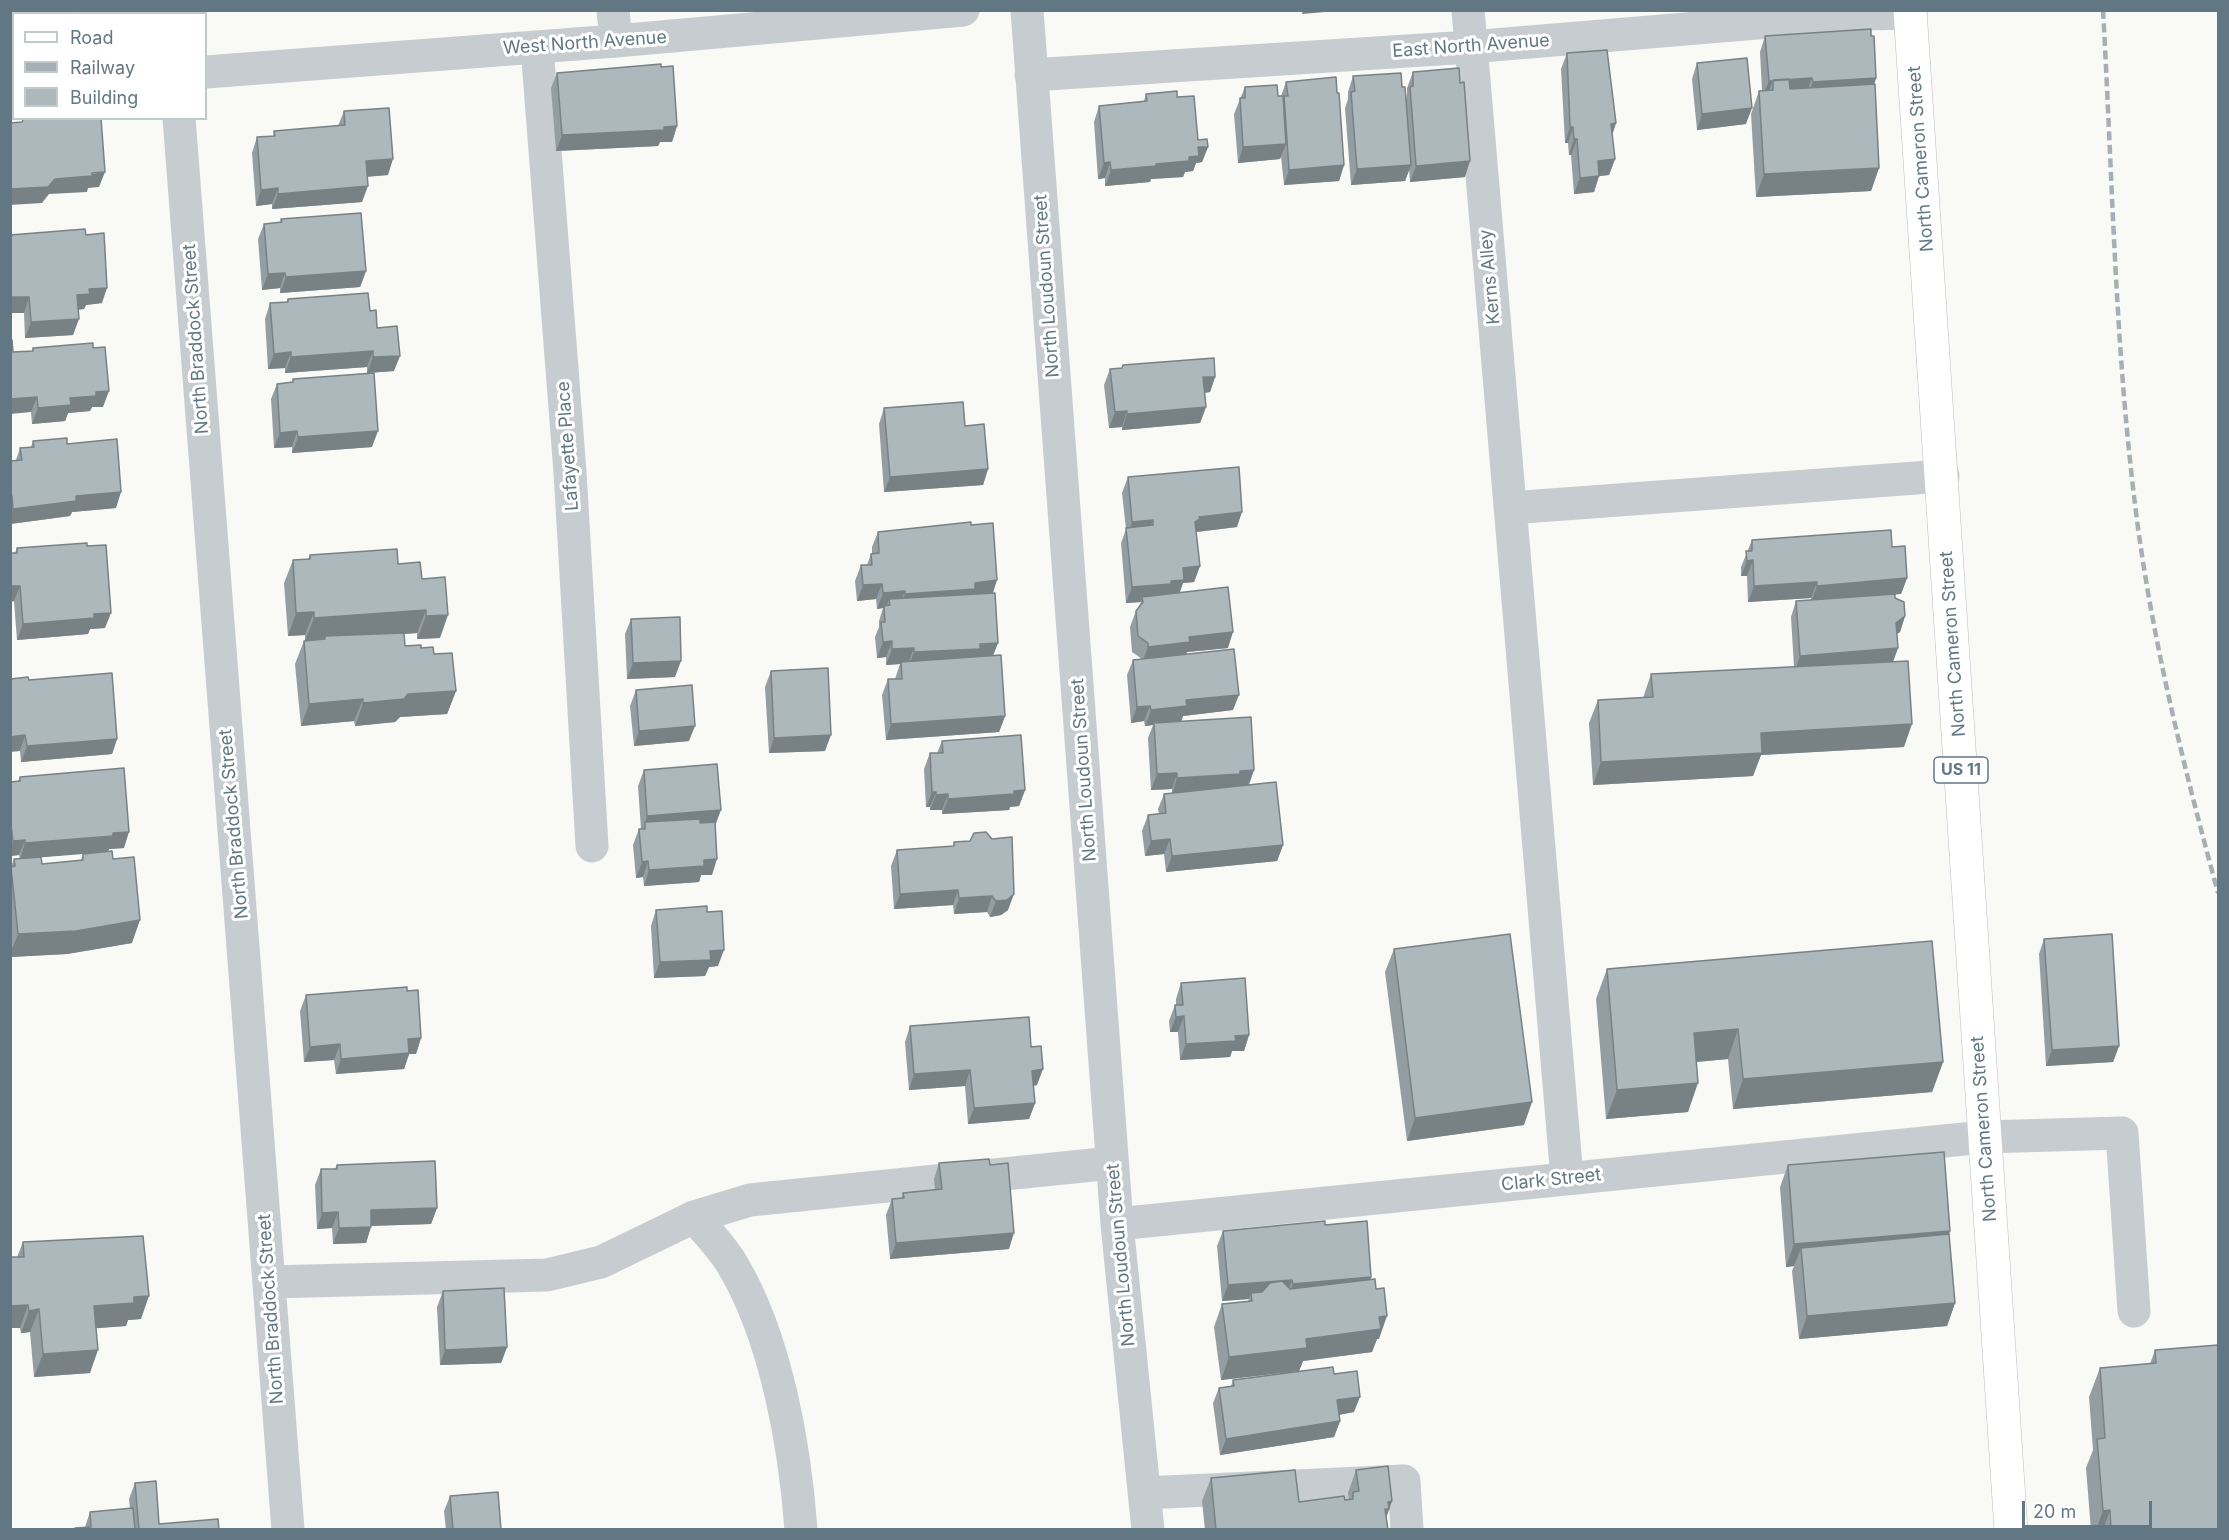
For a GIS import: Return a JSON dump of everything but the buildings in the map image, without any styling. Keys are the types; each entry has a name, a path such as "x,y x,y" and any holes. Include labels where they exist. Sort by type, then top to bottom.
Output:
{"main road":[{"name":"North Cameron Street","path":"1910,12 1943,476 2011,1530"}],"street":[{"name":"West North Avenue","path":"207,72 537,46 615,26 963,10"},
{"name":"North Loudoun Street","path":"1027,10 1112,1163 1148,1530"},
{"name":"Kerns Alley","path":"1468,10 1567,1178"},
{"name":"East North Avenue","path":"1031,75 1470,46 1910,12"},
{"name":"Lafayette Place","path":"537,46 570,471 592,846"},
{"name":"North Braddock Street","path":"179,120 288,1530"},
{"path":"1510,508 1943,476"},
{"name":"Clark Street","path":"1117,1224 1984,1137 2122,1133 2134,1311"},
{"path":"269,1282 547,1275 601,1262 694,1217 750,1200 1112,1163"},
{"path":"694,1217 732,1263 756,1315 781,1394 797,1475 801,1530"},
{"path":"1144,1492 1404,1481 1407,1530"}],"railway":[{"path":"2103,10 2120,339 2139,535 2154,625 2173,715 2218,893"}]}
